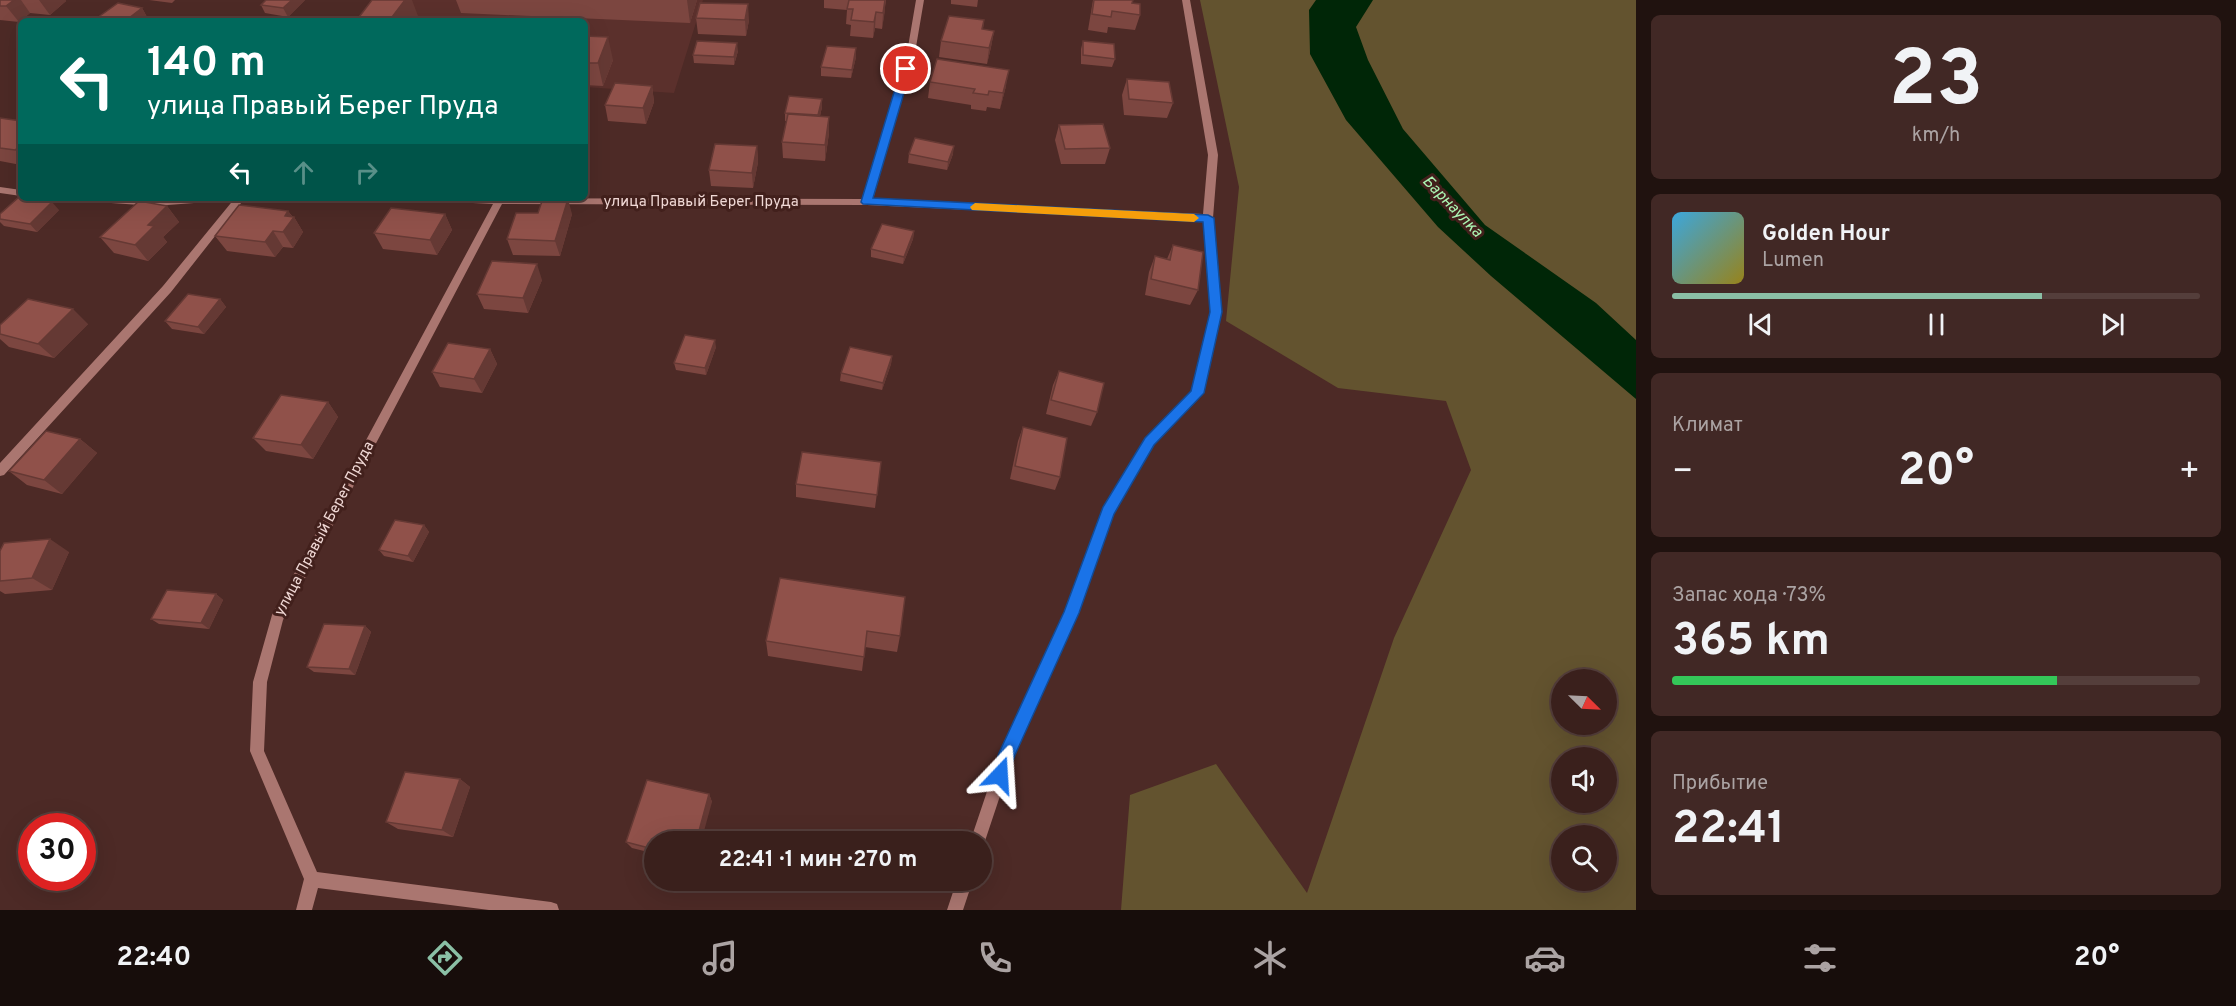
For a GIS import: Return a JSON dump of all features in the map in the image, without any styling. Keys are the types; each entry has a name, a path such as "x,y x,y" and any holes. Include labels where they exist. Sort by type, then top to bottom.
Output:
{"street":[{"path":"867,202 912,47 920,0"},
{"path":"982,831 1007,753 1071,613 1108,512 1149,441 1197,393 1216,312 1208,218 1213,155 1186,0"},
{"path":"0,190 18,193"},
{"path":"126,201 155,203 181,201"},
{"path":"0,471 167,289 238,201"},
{"name":"улица Правый Берег Пруда","path":"312,879 257,752 260,682 277,619 498,201 867,202 1208,218"},
{"path":"304,910 312,879 551,910"},
{"path":"955,910 961,891"}],"shaded area":[{"path":"407,0 703,0 674,93 588,87 588,18 393,18"},
{"path":"1200,0 1636,0 1636,910 1121,910 1130,795 1216,764 1307,893 1394,638 1471,470 1446,401 1338,388 1226,321 1239,187"}],"water":[{"name":"Барнаулка","path":"1316,0 1373,0 1356,27 1368,60 1403,129 1485,225 1596,303 1636,340 1636,399 1491,276 1438,227 1346,120 1310,54 1309,10"}],"building":[{"path":"0,0 14,0 6,6 0,6"},
{"path":"266,0 292,0 283,8 261,5"},
{"path":"372,0 405,0 391,18 358,18"},
{"path":"849,0 885,0 883,13 876,12 874,22 851,20 853,9 847,9"},
{"path":"1094,0 1133,0 1132,3 1140,4 1140,15 1112,11 1111,17 1092,14"},
{"path":"118,3 142,8 129,18 97,18"},
{"path":"700,3 748,4 745,20 696,18"},
{"path":"949,16 984,20 982,29 994,31 989,48 941,41"},
{"path":"588,36 608,37 598,63 588,63"},
{"path":"697,41 737,43 734,57 693,55"},
{"path":"1083,41 1114,44 1115,59 1083,55"},
{"path":"827,46 856,48 852,70 821,67"},
{"path":"937,59 1009,70 1003,93 989,91 988,95 973,93 975,89 930,82"},
{"path":"1127,79 1169,82 1173,103 1129,99"},
{"path":"615,83 652,86 643,108 605,105"},
{"path":"789,96 822,99 818,115 785,113"},
{"path":"788,114 829,117 825,145 782,142"},
{"path":"0,118 18,121 18,148 15,150 0,148"},
{"path":"1103,124 1110,148 1065,149 1059,125"},
{"path":"915,138 954,146 948,162 909,154"},
{"path":"715,144 757,146 752,173 709,170"},
{"path":"18,198 18,201 52,202 30,224 0,219 0,214"},
{"path":"139,201 167,206 148,225 154,226 135,245 100,237"},
{"path":"542,201 567,201 555,241 507,239 516,213 538,213"},
{"path":"239,205 288,211 285,216 294,217 283,232 273,231 265,242 215,236"},
{"path":"391,208 445,214 430,240 374,233"},
{"path":"882,224 914,231 904,257 871,249"},
{"path":"1173,245 1203,252 1198,290 1151,279 1155,256 1170,260"},
{"path":"492,261 537,264 523,298 477,294"},
{"path":"188,294 220,299 198,327 165,321"},
{"path":"28,299 73,309 38,344 0,334 0,325"},
{"path":"685,335 715,340 705,368 674,363"},
{"path":"448,343 490,349 474,379 432,372"},
{"path":"850,347 892,356 883,383 841,373"},
{"path":"1059,371 1104,383 1097,412 1051,400"},
{"path":"281,395 328,402 301,445 253,438"},
{"path":"1023,427 1067,438 1060,477 1015,466"},
{"path":"46,431 80,439 44,480 9,471"},
{"path":"802,452 881,462 877,495 796,484"},
{"path":"395,520 424,525 408,556 379,550"},
{"path":"50,539 32,578 0,581 0,551 4,543"},
{"path":"780,578 905,597 900,636 867,631 864,657 766,641"},
{"path":"167,590 216,594 201,623 151,619"},
{"path":"324,624 365,626 349,669 307,667"},
{"path":"405,772 460,779 442,830 386,822"},
{"path":"647,780 709,794 699,831 644,831 644,847 626,842"}],"slow traffic":[{"path":"975,207 1194,218"}],"route":[{"path":"906,69 867,202 1208,218 1216,312 1197,393 1149,441 1108,512 1071,613 1007,753 1000,775"}]}
